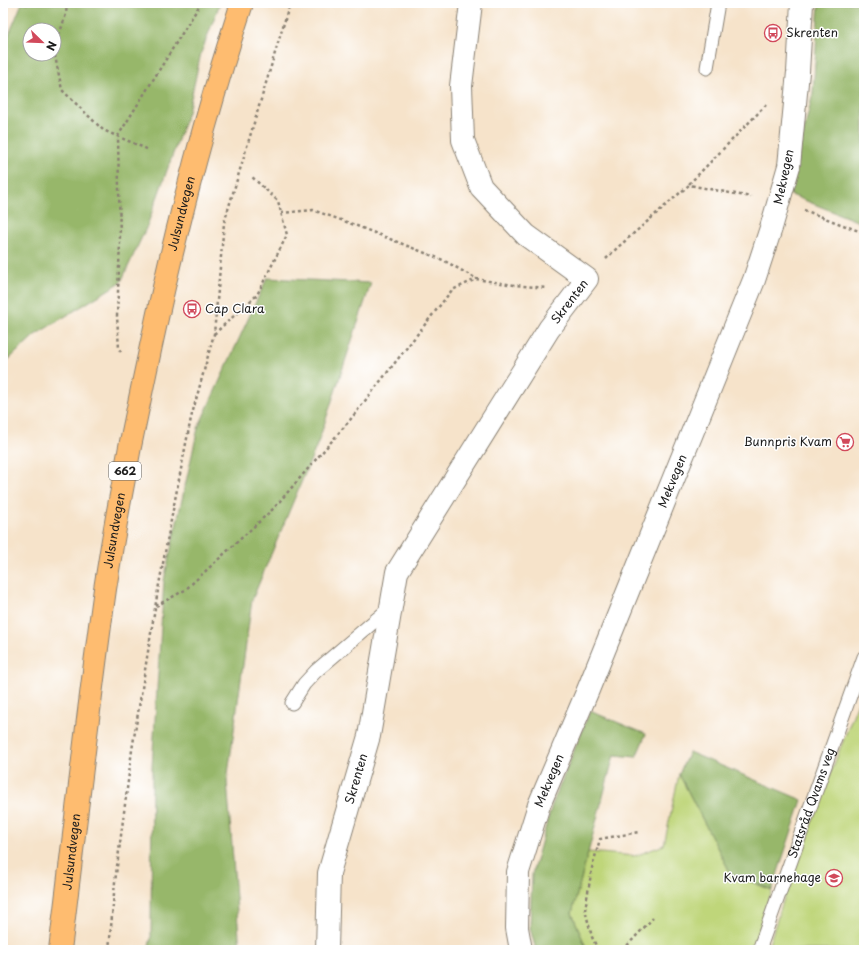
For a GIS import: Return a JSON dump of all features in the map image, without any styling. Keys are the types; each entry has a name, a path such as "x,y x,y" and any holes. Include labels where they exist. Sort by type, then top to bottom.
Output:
{"main road":[{"name":"Julsundvegen","path":"60,950 87,721 105,588 118,510 144,378 181,214 210,104 242,3"}],"street":[{"name":"Skrenten","path":"327,950 329,873 369,736 397,572 549,329 587,279 526,235 481,187 464,140 461,86 471,3"},
{"name":"Mekvegen","path":"522,950 517,928 518,872 539,805 588,690 751,287 771,228 789,166 798,72 802,3"}],"lane":[{"path":"707,68 718,3"},
{"path":"292,703 304,684 316,671 390,607"},
{"name":"Statsråd Qvams veg","path":"759,950 864,657"}],"path":[{"path":"67,3 66,14 54,51 62,90 103,130 149,150"},
{"path":"144,378 119,349 117,316 120,242 118,136 201,3"},
{"path":"109,950 115,882 132,750 156,606 191,418 214,334 224,223 290,3"},
{"path":"281,213 313,210 443,260 476,279 546,288 587,279 617,248 688,185 798,72"},
{"path":"214,334 257,295 287,235 278,202 251,176"},
{"path":"688,185 756,198"},
{"path":"800,208 864,233"},
{"path":"156,606 185,590 274,508 350,420 452,290 476,279"},
{"path":"598,950 592,937 584,910 592,868 600,839 640,832"},
{"path":"623,950 653,918"}],"green space":[{"path":"22,3 220,3 201,53 188,112 147,226 121,282 35,335 7,361 3,369 3,49"},
{"path":"819,3 864,3 864,224 789,194 813,93"},
{"path":"267,278 371,283 319,440 252,600 227,781 240,950 148,950 151,938 152,767 164,580 198,428"},
{"name":"Kvam barnehage","path":"864,687 864,950 767,950 795,865"},
{"path":"590,711 646,734 636,757 614,755 572,913 587,950 536,950 530,928 532,874 552,805"},
{"path":"689,752 802,800 772,890 731,874 679,774"},
{"path":"679,774 731,874 772,890 753,950 587,950 572,913 588,852 635,856 664,845"}],"place":[{"name":"Skrenten","path":"773,33"},
{"name":"Cap Clara","path":"192,309"},
{"name":"Bunnpris Kvam","path":"845,442"},
{"name":"Kvam barnehage","path":"834,878"}]}
